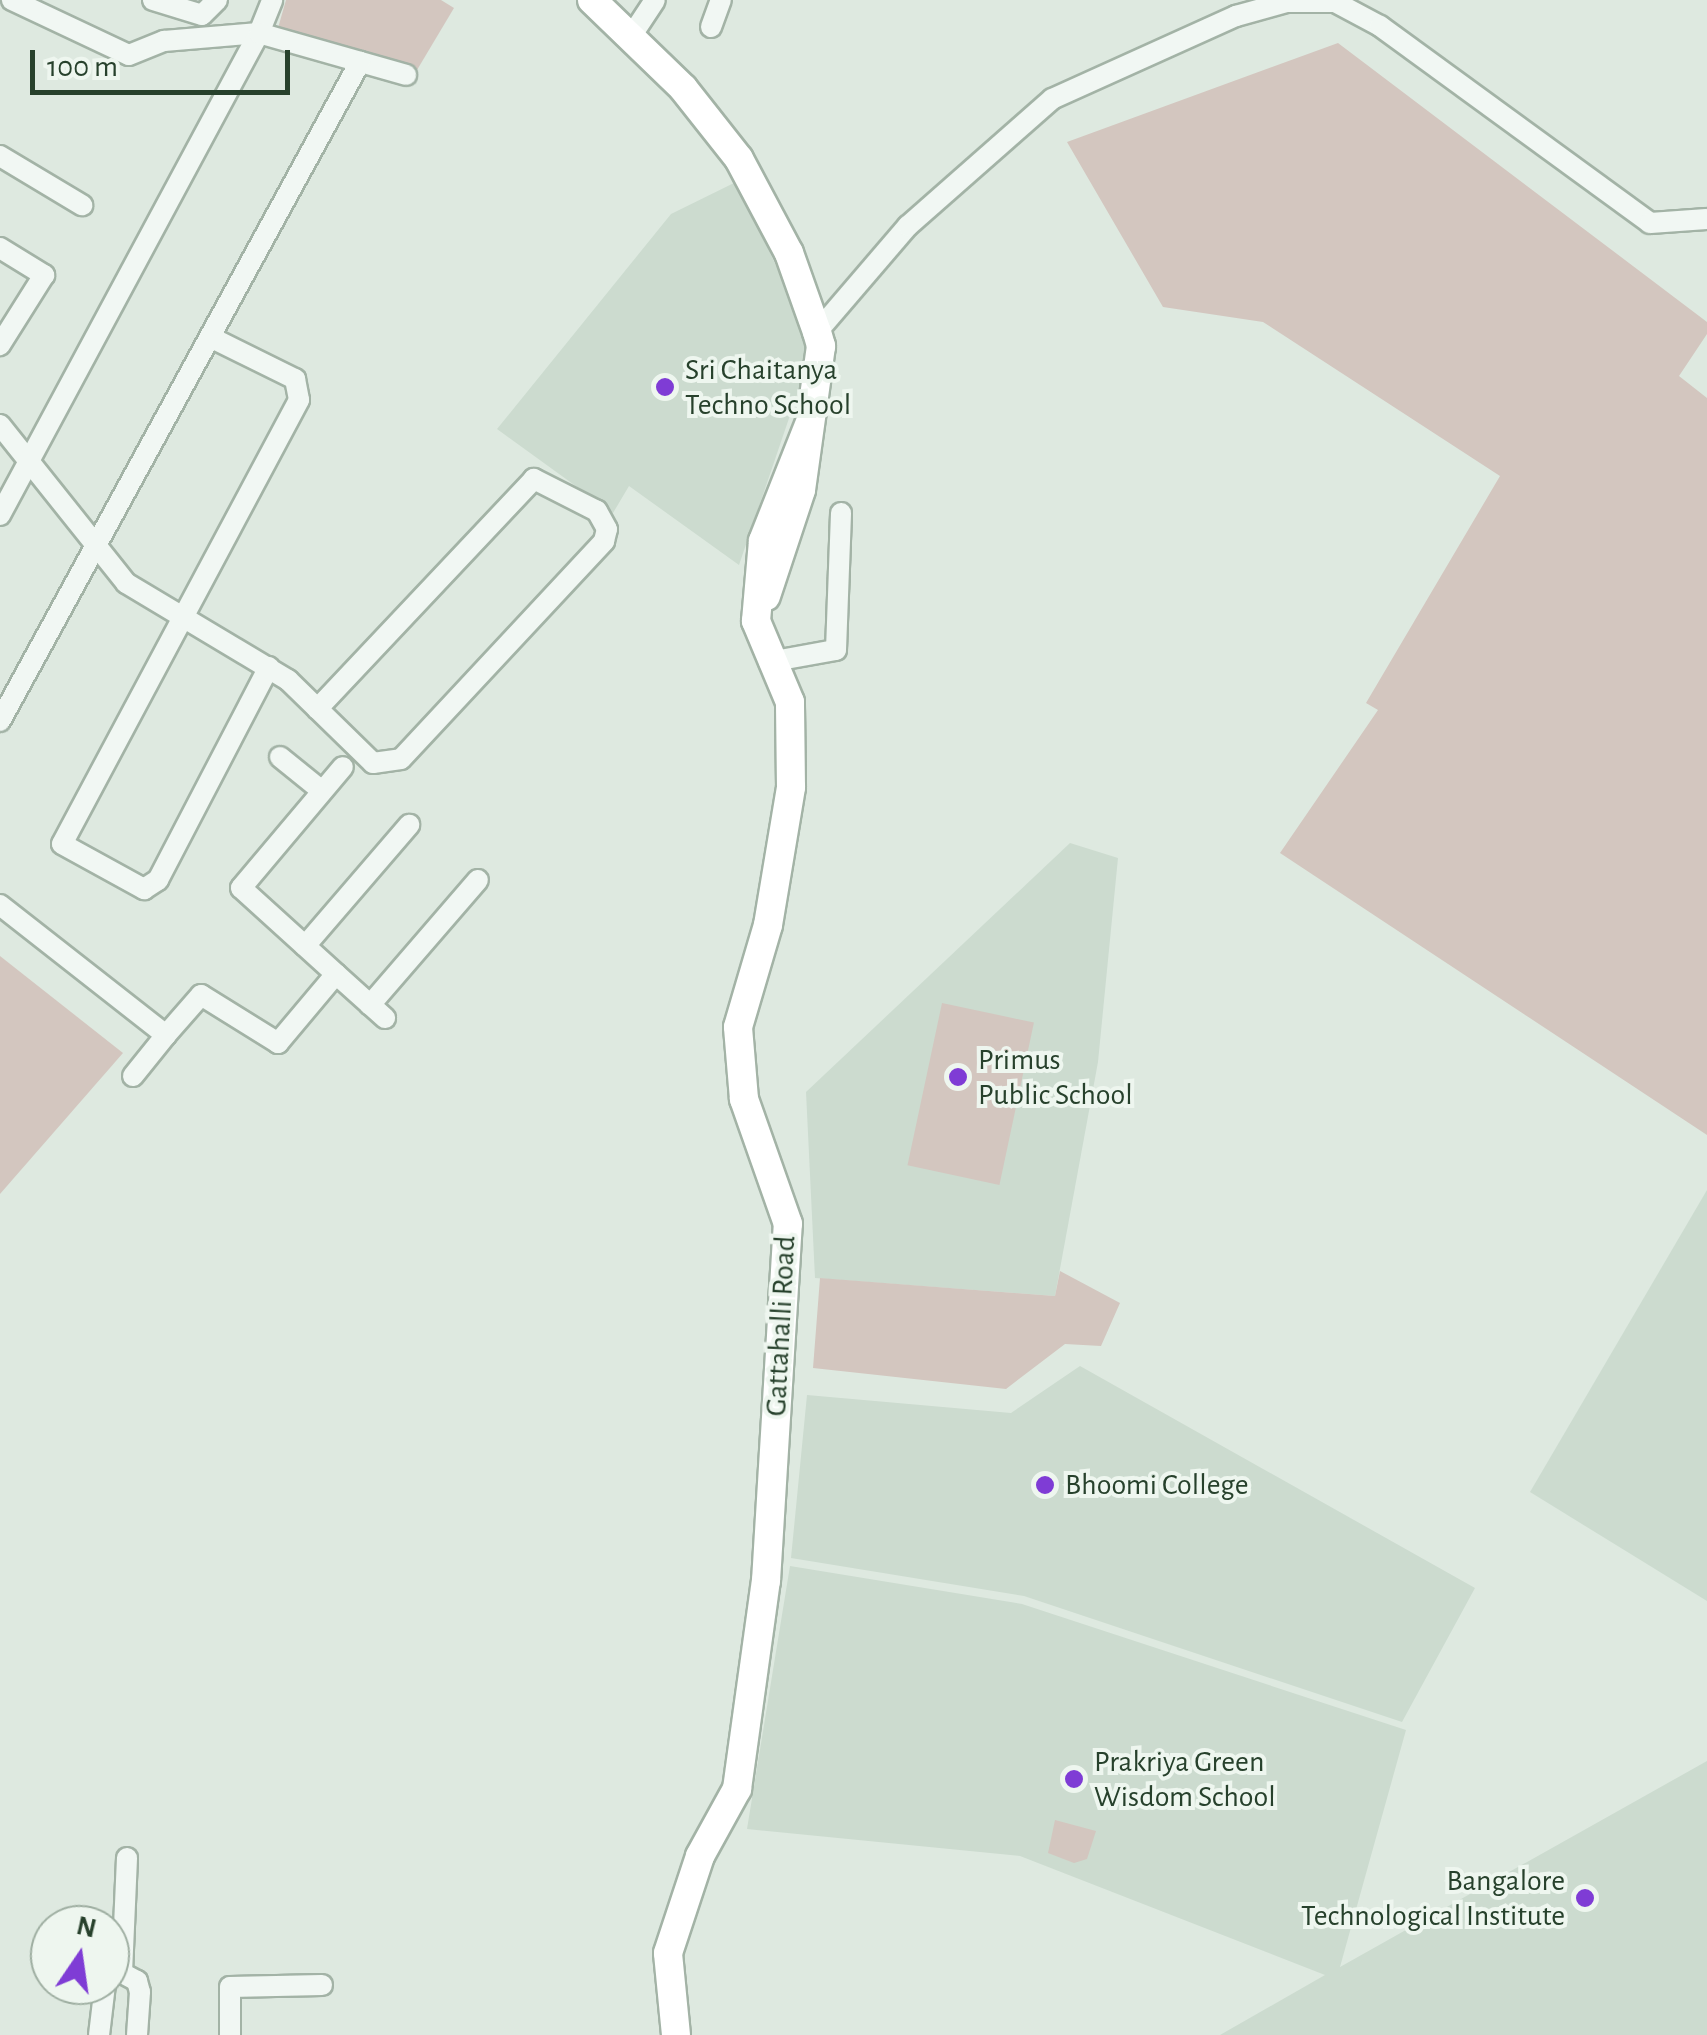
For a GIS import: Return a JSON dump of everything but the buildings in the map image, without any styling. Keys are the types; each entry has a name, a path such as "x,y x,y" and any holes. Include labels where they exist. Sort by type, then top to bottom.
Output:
{"main road":[{"path":"592,0 684,88 739,159 788,253 816,332"},
{"name":"Gattahalli Road","path":"676,2035 668,1953 700,1856 738,1789 766,1581 788,1224 744,1099 738,1027 768,926 791,786 790,702 769,662 756,621 801,490 820,346 816,332"}],"street":[{"path":"12,0 128,55 164,41 258,33 406,75"},
{"path":"153,0 202,14 217,0"},
{"path":"0,515 258,33 272,0"},
{"path":"630,38 654,0"},
{"path":"711,27 721,0"},
{"path":"816,332 908,226 1052,99 1236,16 1287,2 1335,2 1380,26 1650,223 1707,219"},
{"path":"0,721 360,62"},
{"path":"0,156 82,205"},
{"path":"0,248 44,276 0,345"},
{"path":"210,336 295,379 301,390 64,831 62,844 144,888 158,880 269,667"},
{"path":"0,425 126,583 269,667 373,763 401,758 604,541 607,528 597,511 534,478 317,708"},
{"path":"769,662 836,650 841,514"},
{"path":"280,757 322,791"},
{"path":"342,767 241,888 378,1012 478,880"},
{"path":"305,946 409,825"},
{"path":"0,905 166,1035"},
{"path":"133,1076 201,995 274,1044 336,974"},
{"path":"121,1905 126,1858"},
{"path":"130,1980 137,1981 140,1992 138,2035"},
{"path":"230,2035 230,1987 322,1985"},
{"path":"99,2035 106,2005"}],"shaded area":[{"path":"286,0 441,0 454,8 417,70 278,28"},
{"path":"1338,43 1707,322 1707,334 1679,376 1707,398 1707,1135 1280,853 1378,710 1366,703 1500,476 1263,322 1163,307 1067,142"},
{"name":"Sri Chaitanya Techno School","path":"736,182 814,345 739,565 629,486 613,513 497,429 671,214"},
{"name":"Primus Public School","path":"1070,843 1118,858 1098,1062 1055,1296 815,1278 806,1092"},
{"path":"0,956 123,1053 0,1194"},
{"path":"942,1003 1034,1023 999,1185 907,1165"},
{"path":"1707,1190 1707,1601 1530,1492"},
{"path":"1060,1271 1120,1303 1101,1346 1065,1344 1006,1389 813,1368 820,1278 1055,1296"},
{"name":"Bhoomi College","path":"1080,1366 1475,1588 1402,1722 1024,1596 791,1558 807,1395 1011,1413"},
{"name":"Prakriya Green Wisdom School","path":"790,1566 1022,1604 1406,1730 1340,1967 1707,1761 1707,2035 1220,2035 1325,1975 1020,1856 747,1829"},
{"path":"1055,1820 1096,1831 1087,1859 1074,1863 1048,1853"}],"place":[{"name":"Sri Chaitanya Techno School","path":"665,387"},
{"name":"Primus Public School","path":"958,1077"},
{"name":"Bhoomi College","path":"1045,1485"},
{"name":"Prakriya Green Wisdom School","path":"1074,1779"},
{"name":"Bangalore Technological Institute","path":"1585,1898"}]}
